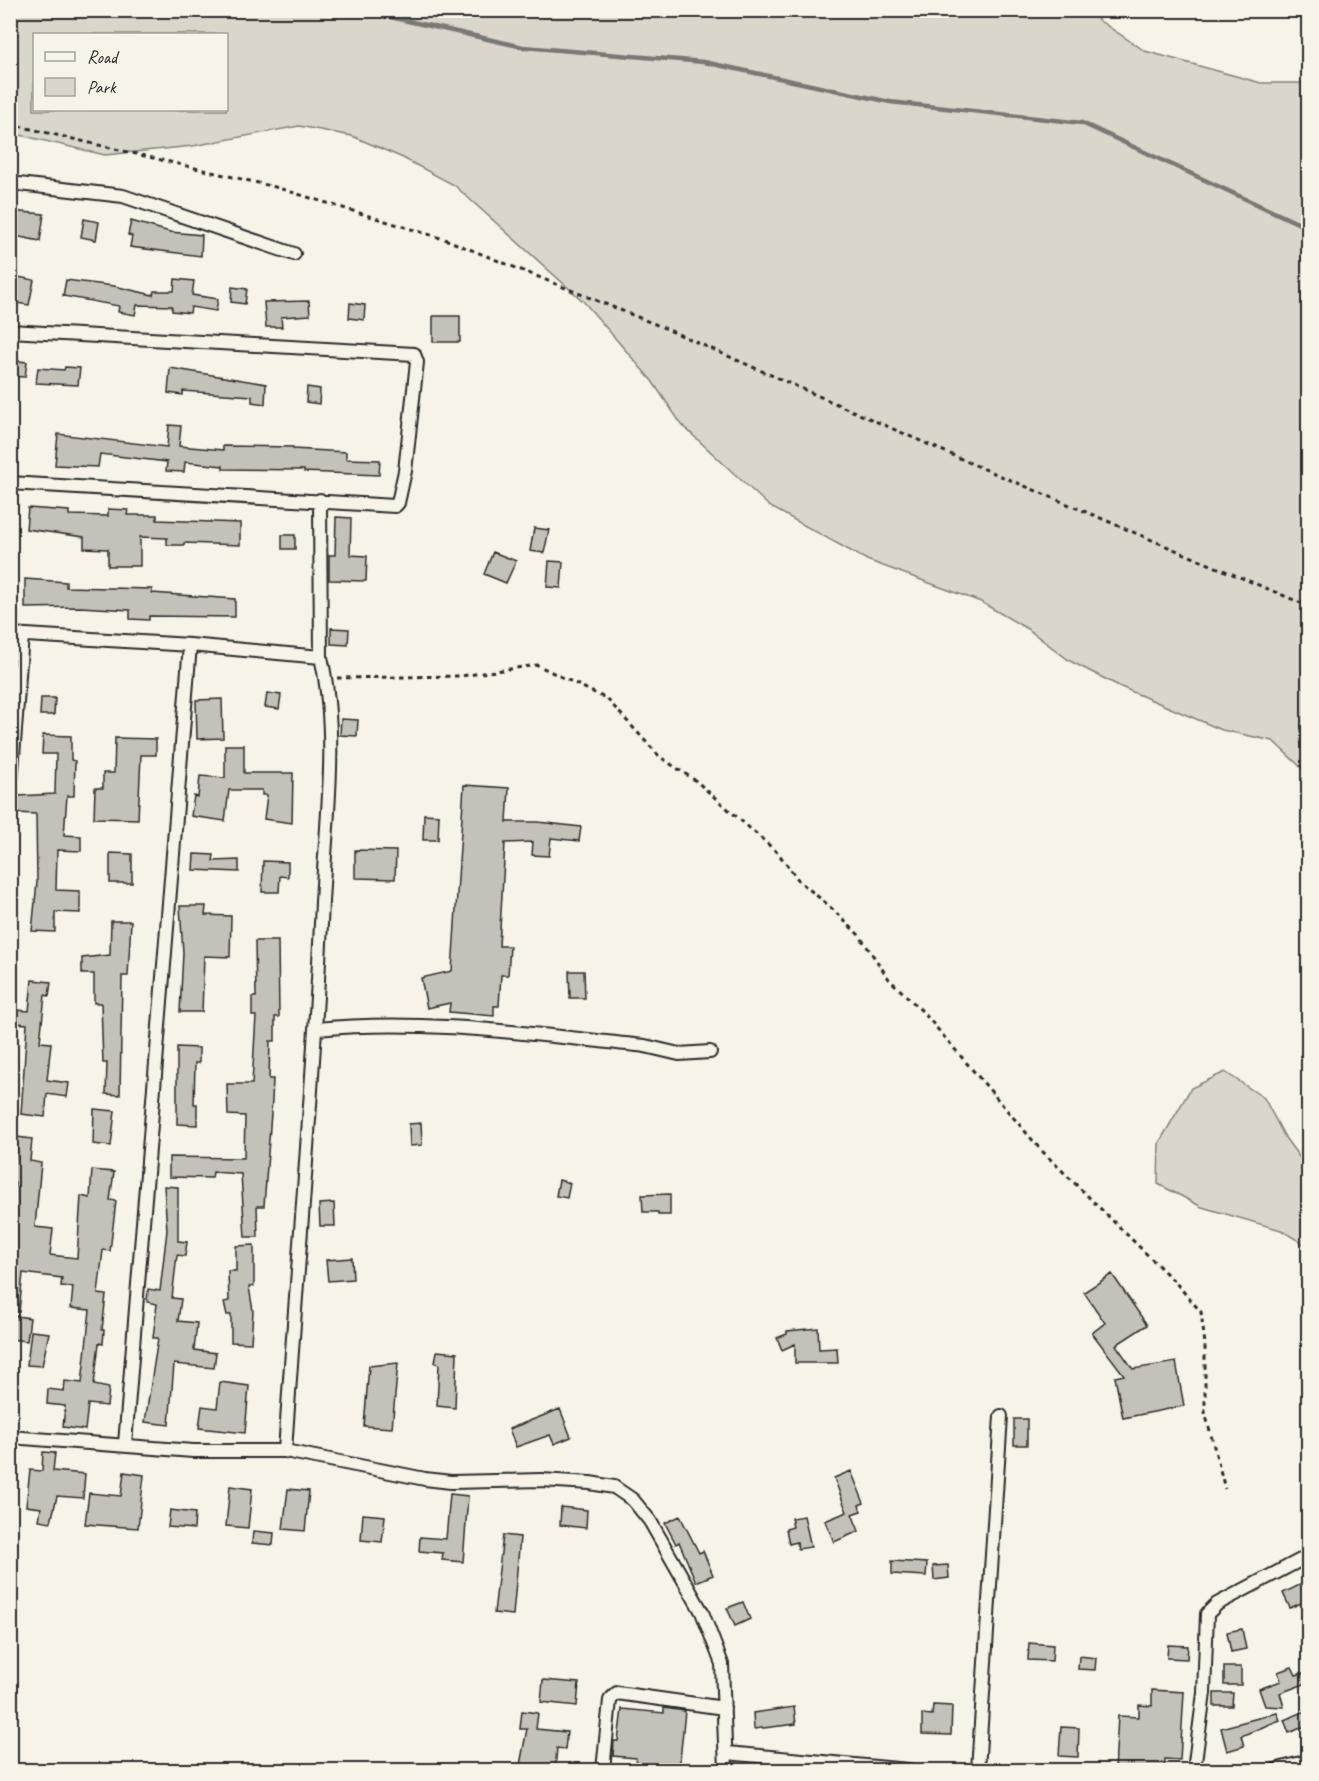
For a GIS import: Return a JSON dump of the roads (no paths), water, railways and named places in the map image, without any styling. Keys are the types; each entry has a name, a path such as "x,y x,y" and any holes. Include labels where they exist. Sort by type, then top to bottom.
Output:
{"street":[{"path":"10,183 123,196 294,254"},
{"path":"10,331 414,354 417,362 399,503 390,506 10,483"},
{"path":"285,1451 316,1029 329,762 326,679 321,657 320,500"},
{"path":"10,797 16,634 190,645 321,657"},
{"path":"125,1444 190,645"},
{"path":"316,1029 354,1025 424,1026 645,1046 679,1054 710,1052"},
{"path":"978,1770 1001,1416"},
{"path":"10,1437 193,1451 285,1451 425,1479 475,1482 541,1480 614,1487 633,1500 650,1521 702,1612 722,1664 728,1753 726,1770"},
{"path":"1194,1770 1204,1693 1207,1614 1217,1604 1308,1556"},
{"path":"603,1770 610,1700 617,1694 724,1708"},
{"path":"728,1753 878,1769 908,1770"},
{"path":"1275,1770 1308,1761"}],"waterway":[{"path":"359,10 523,47 704,62 890,102 1082,123 1308,228"}]}
